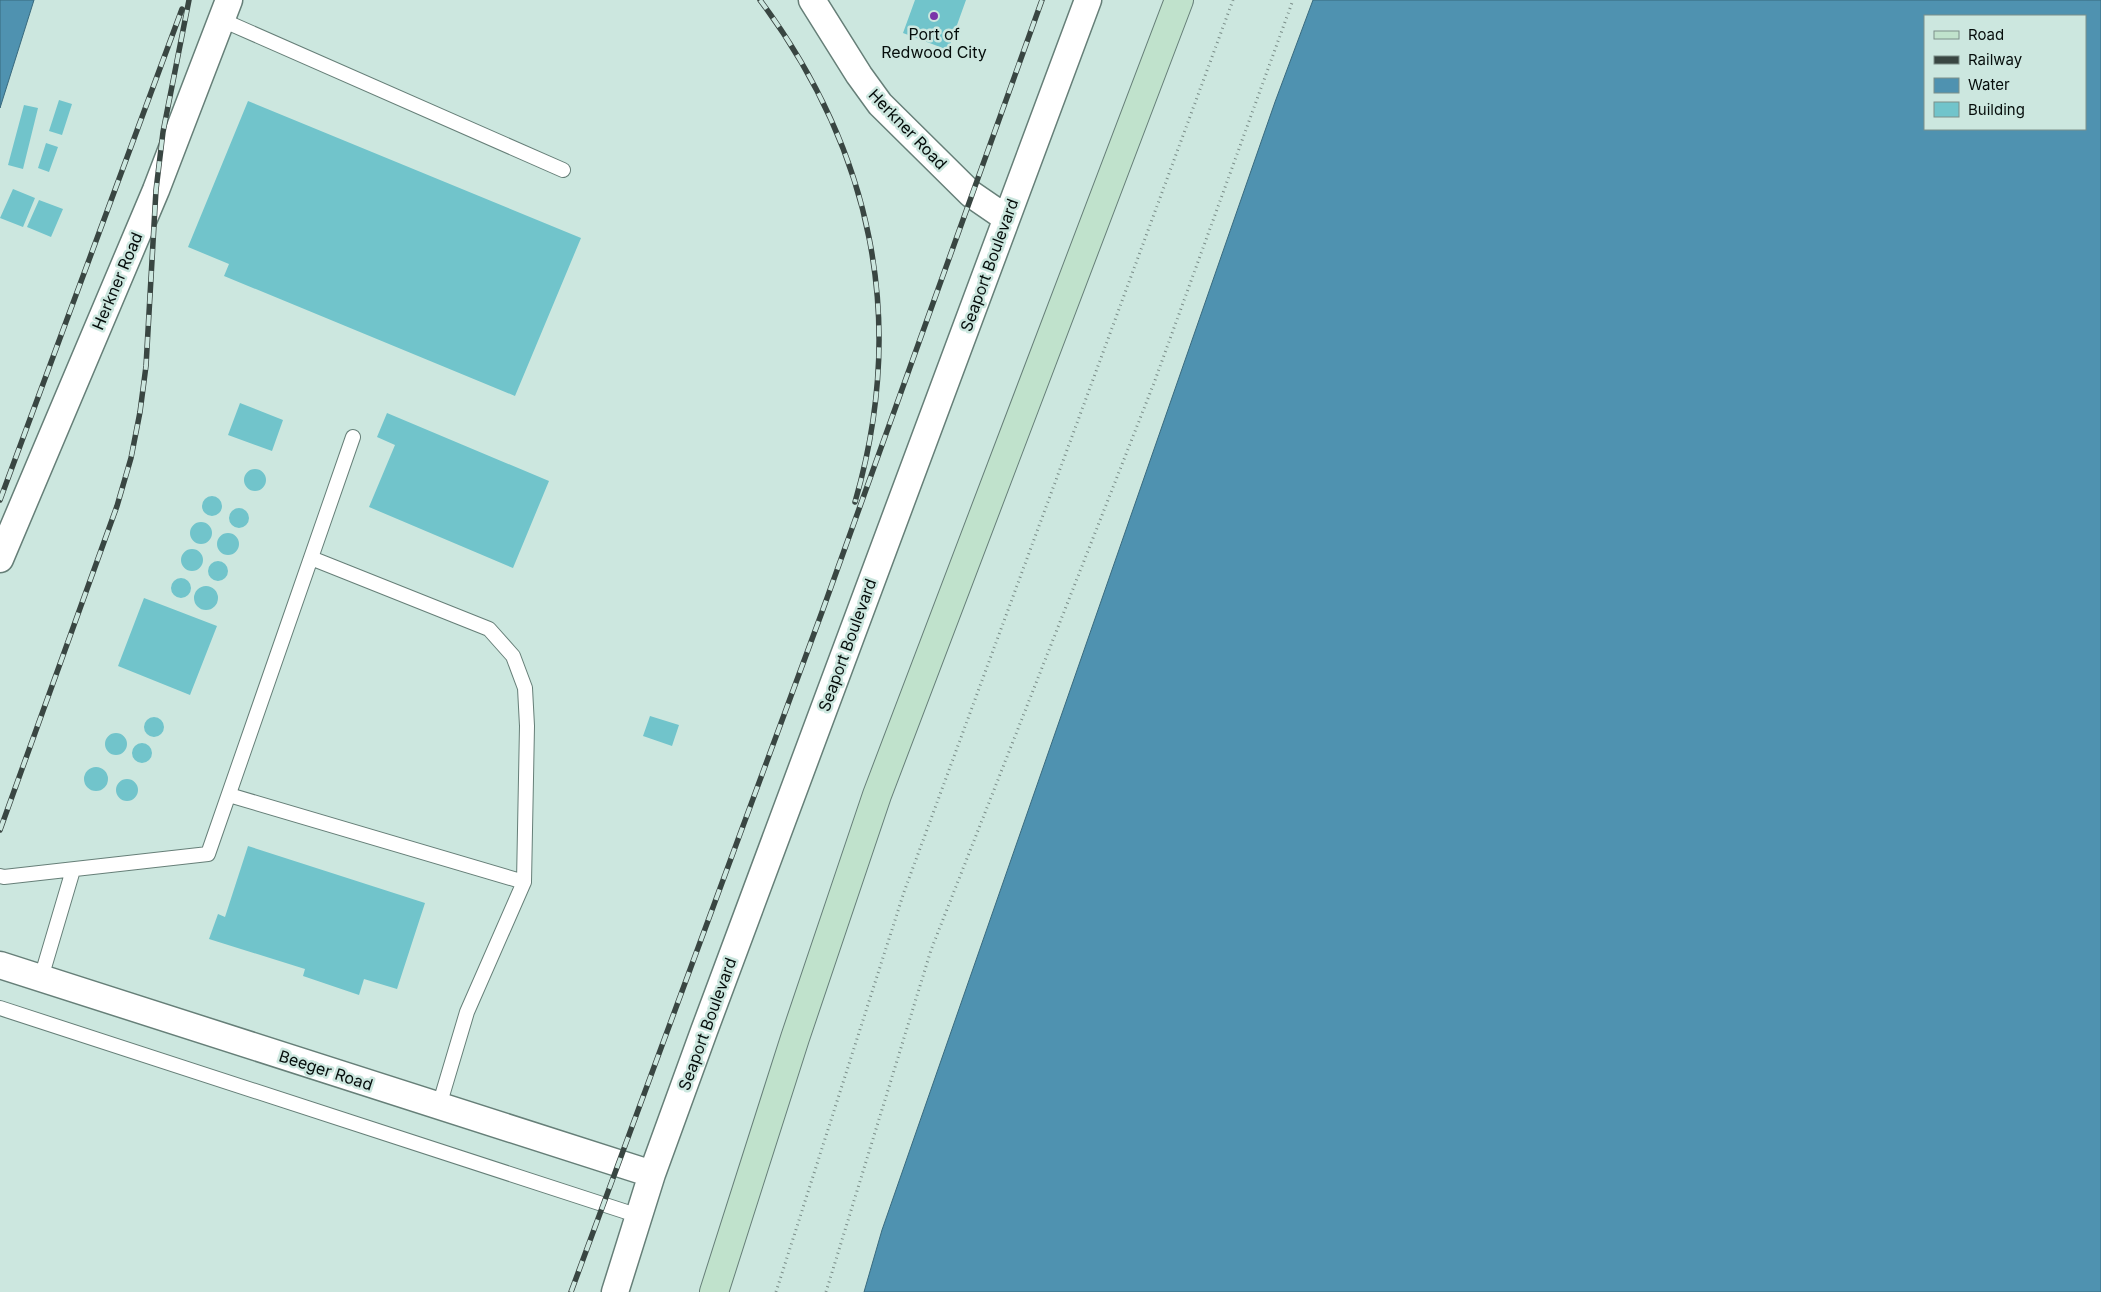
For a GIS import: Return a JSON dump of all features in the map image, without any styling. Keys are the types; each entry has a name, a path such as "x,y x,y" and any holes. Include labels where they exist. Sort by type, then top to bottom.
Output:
{"main road":[{"path":"714,1292 795,1038 877,795 1179,0"}],"street":[{"name":"Seaport Boulevard","path":"615,1292 652,1174 1088,0"},
{"name":"Herkner Road","path":"818,3 859,76 880,104 971,194 1006,218"},
{"name":"Herkner Road","path":"0,559 156,190 225,10"},
{"name":"Beeger Road","path":"0,964 652,1174"}],"lane":[{"path":"225,10 563,170"},
{"path":"0,876 73,870 208,854 353,437"},
{"path":"311,558 489,629 513,656 524,688 527,726 524,882 466,1012 439,1106"},
{"path":"228,795 524,882"},
{"path":"41,978 73,870"},
{"path":"0,1008 639,1216"}],"path":[{"path":"776,1292 904,892 1233,0"},
{"path":"826,1292 931,950 1154,383 1293,0"}],"water":[{"path":"0,0 34,0 0,108"},
{"path":"1313,0 2101,0 2101,1292 864,1292 882,1230 1275,102"}],"building":[{"name":"Port of Redwood City","path":"915,0 966,0 948,50 903,33"},
{"path":"59,100 72,104 62,135 49,131"},
{"path":"248,101 581,238 515,396 224,276 229,264 188,247"},
{"path":"24,105 38,108 23,169 8,165"},
{"path":"46,143 58,147 49,172 38,168"},
{"path":"13,189 35,198 23,227 0,218"},
{"path":"39,200 63,209 51,237 27,227"},
{"path":"240,403 283,420 272,451 228,435"},
{"path":"387,413 549,481 513,568 369,507 395,445 377,437"},
{"path":"255,469 263,472 266,480 263,488 255,491 247,488 244,480 247,472"},
{"path":"212,496 219,499 222,506 219,513 212,516 205,513 202,506 205,499"},
{"path":"239,508 246,511 249,518 246,525 239,528 232,525 229,518 232,511"},
{"path":"201,522 211,529 212,533 205,543 201,544 191,537 190,533 197,523"},
{"path":"228,533 236,536 239,544 236,552 228,555 220,552 217,544 220,536"},
{"path":"192,549 200,552 203,560 200,568 192,571 184,568 181,560 184,552"},
{"path":"214,561 222,561 228,567 228,575 222,581 214,581 208,575 208,567"},
{"path":"177,578 185,578 191,584 191,592 185,598 177,598 171,592 171,584"},
{"path":"206,586 214,590 218,598 214,606 206,610 198,606 194,598 198,590"},
{"path":"144,598 217,626 190,695 118,666"},
{"path":"650,716 679,725 672,746 643,736"},
{"path":"154,717 161,720 164,727 161,734 154,737 147,734 144,727 147,720"},
{"path":"116,733 124,736 127,744 124,752 116,755 108,752 105,744 108,736"},
{"path":"138,743 146,743 152,749 152,757 146,763 138,763 132,757 132,749"},
{"path":"96,767 105,770 108,779 105,788 96,791 87,788 84,779 87,770"},
{"path":"123,779 131,779 138,786 138,794 131,801 123,801 116,794 116,786"},
{"path":"248,846 425,903 397,989 364,979 359,995 303,976 305,969 209,939 218,914 225,917"}],"railway":[{"path":"0,830 117,506 131,458 146,366 156,190 163,132 189,0"},
{"path":"760,0 798,57 830,117 853,177 869,239 878,303 878,368 871,434 855,502"},
{"path":"571,1292 822,612 1042,0"},
{"path":"0,500 182,9"}],"place":[{"name":"Port of Redwood City","path":"934,16"}]}
